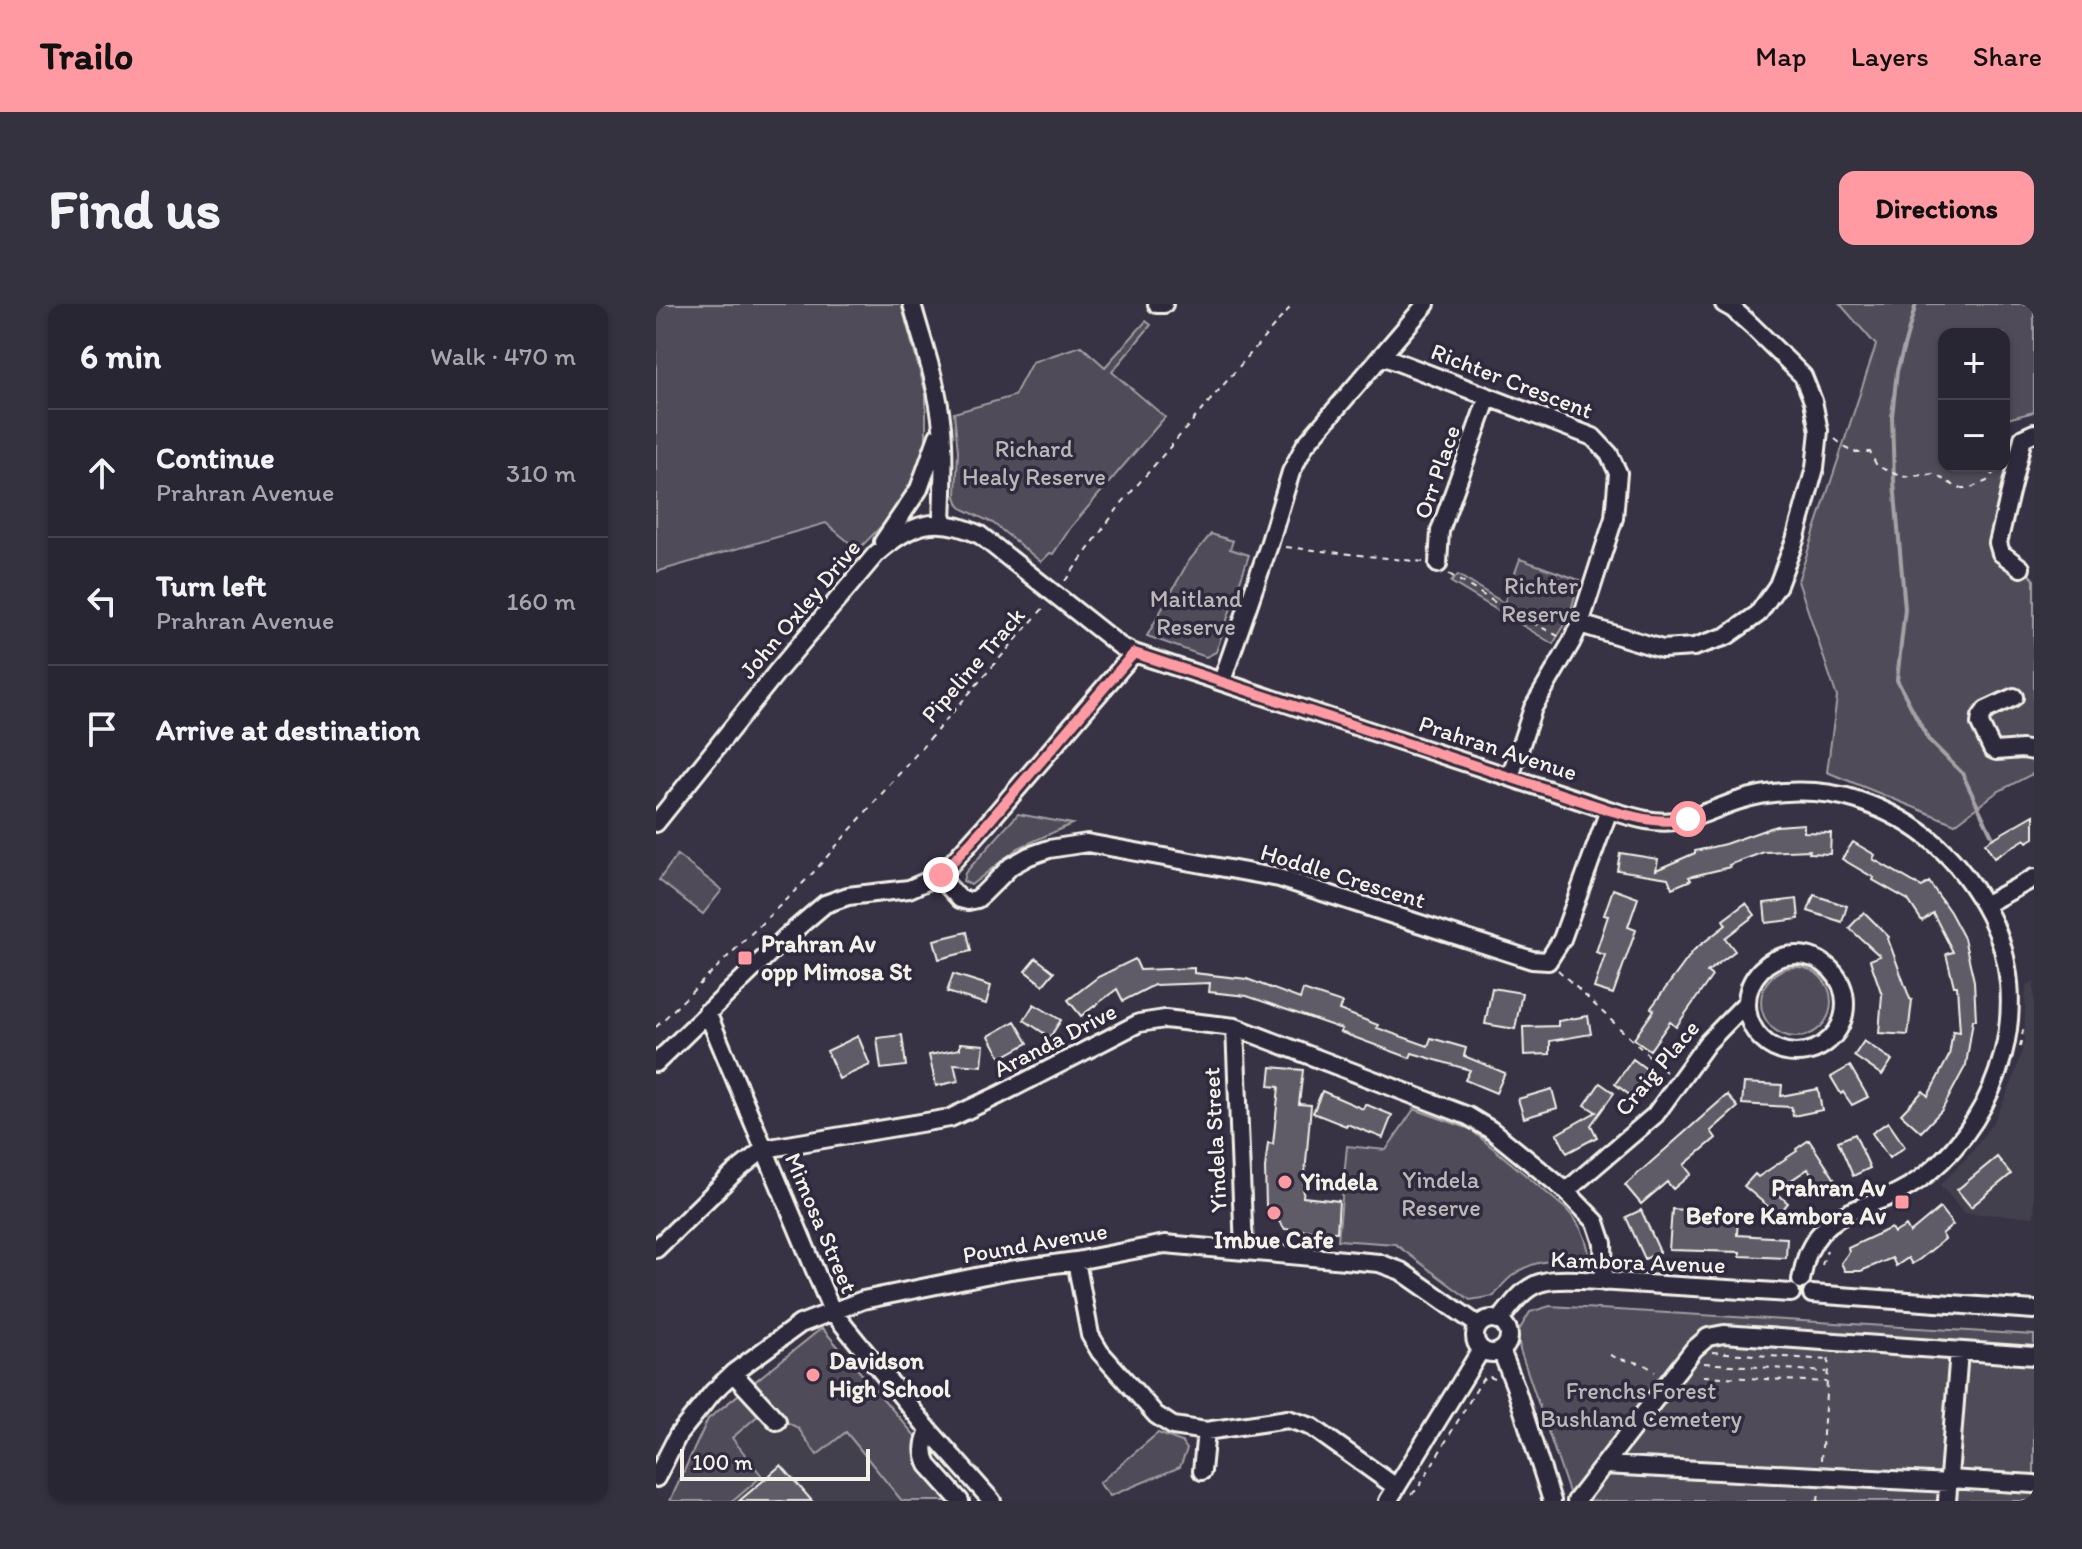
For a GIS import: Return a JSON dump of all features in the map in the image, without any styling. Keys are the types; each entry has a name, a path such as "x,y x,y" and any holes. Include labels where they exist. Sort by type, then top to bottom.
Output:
{"street":[{"path":"656,1063 785,938 825,904 848,896 909,889 941,875 1134,653 1120,646 980,535 962,526 942,522 942,426 912,304"},
{"path":"1222,681 1291,472 1305,445 1426,304"},
{"path":"1580,624 1662,649 1694,647 1727,636 1758,614 1778,585 1795,540 1815,468 1819,431 1813,401 1803,376 1752,326 1724,304"},
{"name":"Richter Crescent","path":"1382,356 1593,437 1609,454 1618,473 1614,518 1580,624 1533,708 1510,777"},
{"name":"Orr Place","path":"1438,564 1440,531 1488,397"},
{"path":"876,554 919,489 942,426"},
{"path":"2021,568 2001,553 1998,543 2028,436"},
{"name":"John Oxley Drive","path":"657,820 876,554 896,537 914,528 942,522"},
{"name":"Prahran Avenue","path":"1134,653 1647,821 1688,819 1741,800 1783,793 1826,794 1855,800 1891,814 1939,847 1972,885 1996,927 2005,957 2010,1013 2002,1064 1990,1093 1956,1147 1926,1175 1890,1196 1840,1215 1823,1229 1809,1251 1796,1286"},
{"path":"2014,697 1986,710 1980,724 1992,749 2034,751"},
{"path":"1548,961 1562,939 1609,810"},
{"name":"Hoddle Crescent","path":"941,875 960,899 968,901 977,899 1011,866 1029,856 1049,849 1087,843 1279,878 1532,960 1548,961"},
{"path":"1984,905 2034,878"},
{"name":"Craig Place","path":"1566,1191 1655,1115 1707,1043 1746,1003 1749,987 1758,972 1771,961 1786,955 1803,955 1819,960 1832,971 1841,985 1845,1000 1844,1016 1827,1043 1813,1051 1797,1054 1781,1052 1767,1045 1755,1033 1748,1019 1746,1003"},
{"name":"Mimosa Street","path":"707,1012 832,1311 929,1430 992,1501"},
{"name":"Aranda Drive","path":"656,1249 733,1174 764,1149 950,1118 1139,1023 1165,1019 1235,1027 1468,1116 1491,1130 1566,1191 1596,1222 1603,1243 1604,1282"},
{"name":"Yindela Street","path":"1235,1027 1244,1250"},
{"name":"Pound Avenue","path":"656,1478 678,1435 713,1392 733,1373 800,1324 863,1300 1010,1270 1165,1244 1379,1263 1401,1271 1478,1325"},
{"path":"1076,1261 1090,1335 1100,1352 1156,1415 1173,1426 1206,1431 1288,1419 1312,1427 1397,1494 1481,1350"},
{"name":"Kambora Avenue","path":"1500,1320 1523,1292 1539,1283 1559,1279 1796,1286 1794,1299 1801,1302 1808,1300 1812,1294 2034,1310"},
{"path":"1508,1346 1491,1353 1481,1350 1474,1335 1478,1325 1488,1319 1500,1320 1509,1332 1508,1346 1515,1386 1552,1501"},
{"path":"1576,1501 1694,1349 1708,1337 1724,1334 2034,1356"},
{"path":"1947,1501 1959,1351"},
{"path":"733,1373 777,1421"},
{"path":"929,1430 924,1443 924,1458 960,1501"},
{"path":"1202,1471 1206,1431"},
{"path":"1604,1465 2034,1484"}],"path":[{"name":"Pipeline Track","path":"656,1027 811,875 1055,594 1121,504 1293,304"},
{"path":"1819,431 1841,442 1851,452 1870,452 1877,466 1902,477 1934,474 1958,488 1970,488 1987,481 1994,472"},
{"path":"1269,545 1438,564 1455,579 1571,643"},
{"path":"1548,961 1679,1083"},
{"path":"2019,1054 2024,1021"},
{"path":"1822,1265 1829,1245"},
{"path":"1508,1346 1519,1320"},
{"path":"1820,1476 1829,1341"},
{"path":"1704,1351 1828,1360"},
{"path":"1610,1355 1622,1361 1645,1363 1668,1383"},
{"path":"1704,1363 1827,1372"},
{"path":"1397,1494 1417,1490 1482,1380 1491,1376 1499,1384"},
{"path":"1704,1376 1826,1382"}],"shaded area":[{"path":"2034,981 2034,1217 1964,1213 1940,1185 1972,1152 1995,1119 2012,1083 2024,1043 2026,986"},
{"name":"Davidson High School","path":"822,1328 916,1437 921,1459 952,1501 670,1501 708,1419"}],"green space":[{"path":"656,304 901,304 926,394 926,451 897,510 858,550 826,523 656,572"},
{"path":"1840,304 2034,304 2034,412 2010,418 2010,328 1938,328 1938,472 2004,472 1992,527 2034,580 2034,778 2032,774 1997,792 1955,824 1827,772 1837,697 1798,581 1876,345"},
{"name":"Richard Healy Reserve","path":"1146,321 1151,325 1112,372 1165,417 1071,527 1053,554 1050,553 1041,562 993,523 959,505 956,496 958,451 954,413 1014,396 1032,362 1081,346 1105,367"},
{"name":"Maitland Reserve","path":"1211,534 1233,541 1230,549 1249,555 1216,652 1206,657 1147,636 1188,562"},
{"name":"Richter Reserve","path":"1520,559 1579,580 1569,618 1553,644 1451,582 1458,575 1504,603"},
{"path":"1018,814 1072,824 1018,848 971,885 963,881 965,873"},
{"path":"677,855 722,890 703,914 659,880"},
{"path":"1803,967 1825,982 1831,1002 1829,1016 1821,1027 1810,1035 1789,1037 1771,1027 1763,1016 1761,995 1771,977 1782,969"},
{"name":"Yindela Reserve","path":"1414,1109 1470,1129 1565,1208 1578,1223 1586,1240 1589,1253 1583,1261 1556,1260 1532,1265 1512,1276 1494,1296 1470,1300 1395,1244 1338,1240 1347,1146 1386,1150"},
{"name":"Frenchs Forest Bushland Cemetery","path":"1550,1306 2034,1335 2034,1501 1572,1501 1520,1350 1518,1332 1530,1312"},
{"name":"Davidson High School","path":"822,1328 916,1437 926,1473 951,1501 902,1501 846,1432 817,1455 798,1428 770,1413 761,1413 732,1438 762,1476 733,1501 670,1501 708,1419"},
{"path":"1158,1433 1182,1442 1187,1449 1180,1467 1110,1496 1099,1483"}],"building":[{"path":"2034,815 2034,838 2027,842 2025,839 1994,858 1985,843"},
{"path":"1804,824 1804,832 1831,833 1830,854 1809,853 1810,850 1764,852 1730,867 1689,877 1691,880 1672,888 1668,878 1617,870 1620,853 1658,859 1656,870 1695,851 1776,826"},
{"path":"1853,842 1875,855 1873,859 1922,887 1929,882 1964,938 1974,981 1976,1020 1973,1020 1966,1065 1942,1110 1921,1132 1901,1114 1923,1091 1928,1096 1949,1056 1953,1031 1960,1032 1957,986 1954,986 1946,954 1953,952 1933,913 1922,921 1908,900 1842,859"},
{"path":"1613,889 1638,898 1628,927 1636,930 1613,994 1594,988 1605,955 1596,952"},
{"path":"1814,895 1847,906 1842,922 1808,911"},
{"path":"1797,899 1799,919 1766,923 1764,903"},
{"path":"1746,903 1755,915 1725,938 1735,951 1707,972 1712,976 1676,1027 1670,1022 1650,1050 1634,1039 1654,1010 1651,1008 1694,950 1726,925 1723,920"},
{"path":"1864,912 1889,937 1912,1000 1908,1035 1879,1033 1882,995 1870,960 1880,956 1849,928"},
{"path":"967,932 971,951 939,959 934,940"},
{"path":"1036,958 1054,972 1043,985 1025,971"},
{"path":"1135,959 1140,970 1194,968 1194,973 1247,979 1300,999 1303,990 1342,1003 1339,1010 1378,1025 1377,1028 1428,1046 1431,1038 1466,1048 1464,1056 1505,1073 1496,1093 1465,1080 1470,1070 1412,1053 1410,1058 1340,1032 1342,1029 1247,996 1209,992 1210,983 1154,985 1123,1001 1117,989 1081,1016 1068,1000 1098,977"},
{"path":"953,974 991,986 986,1004 947,992"},
{"path":"1492,988 1522,993 1515,1029 1485,1024"},
{"path":"1034,1004 1061,1020 1050,1037 1024,1020"},
{"path":"1588,1016 1591,1034 1550,1041 1550,1054 1524,1055 1523,1027 1558,1026 1558,1021"},
{"path":"1015,1021 1028,1043 1001,1058 989,1036"},
{"path":"902,1035 906,1066 881,1069 877,1038"},
{"path":"858,1036 870,1065 839,1079 827,1051"},
{"path":"1864,1041 1892,1060 1882,1075 1854,1056"},
{"path":"960,1043 984,1045 982,1066 954,1064 958,1081 936,1086 929,1055 960,1049"},
{"path":"1633,1059 1649,1071 1631,1096 1615,1084"},
{"path":"1850,1066 1868,1097 1852,1105 1831,1077"},
{"name":"Yindela","path":"1271,1067 1303,1070 1299,1104 1311,1105 1303,1197 1339,1201 1337,1232 1285,1229 1266,1206 1265,1168 1268,1143 1273,1144 1279,1087 1269,1086"},
{"path":"1600,1083 1614,1093 1591,1125 1597,1137 1567,1153 1557,1134 1596,1112 1585,1105"},
{"path":"1744,1083 1782,1085 1781,1096 1818,1089 1822,1110 1793,1116 1791,1107 1742,1104"},
{"path":"1552,1089 1557,1108 1524,1118 1518,1099"},
{"path":"1322,1091 1363,1109 1365,1104 1392,1115 1383,1138 1313,1113"},
{"path":"1727,1095 1738,1107 1711,1131 1716,1138 1684,1165 1691,1174 1673,1189 1667,1182 1641,1204 1625,1185"},
{"path":"1888,1122 1905,1147 1889,1158 1872,1133"},
{"path":"1855,1134 1870,1168 1853,1176 1838,1141"},
{"path":"1809,1140 1836,1181 1822,1190 1808,1169 1775,1191 1788,1203 1778,1215 1744,1186 1755,1174 1758,1177"},
{"path":"1997,1157 2011,1174 1971,1207 1957,1190"},
{"path":"1940,1208 1953,1225 1942,1234 1945,1239 1920,1259 1912,1264 1908,1258 1896,1266 1892,1258 1861,1271 1845,1271 1841,1263 1849,1252 1848,1248 1891,1228 1894,1233 1906,1226 1910,1233"},
{"path":"1672,1209 1738,1214 1737,1235 1787,1238 1786,1258 1740,1256 1740,1252 1669,1250"},
{"path":"1641,1210 1660,1252 1645,1259 1626,1217"},
{"path":"781,1465 812,1501 739,1501 764,1480"}],"waterway":[{"path":"1916,304 1897,371 1892,416 1894,482 1905,609 1897,680 1928,739 1962,773 1992,836"}],"place":[{"name":"Prahran Av opp Mimosa St","path":"745,958"},
{"name":"Yindela","path":"1285,1182"},
{"name":"Prahran Av Before Kambora Av","path":"1902,1202"},
{"name":"Imbue Cafe","path":"1274,1213"},
{"name":"Davidson High School","path":"813,1375"}],"route":[{"path":"941,875 1134,653 1609,810 1647,821 1688,819"}]}
